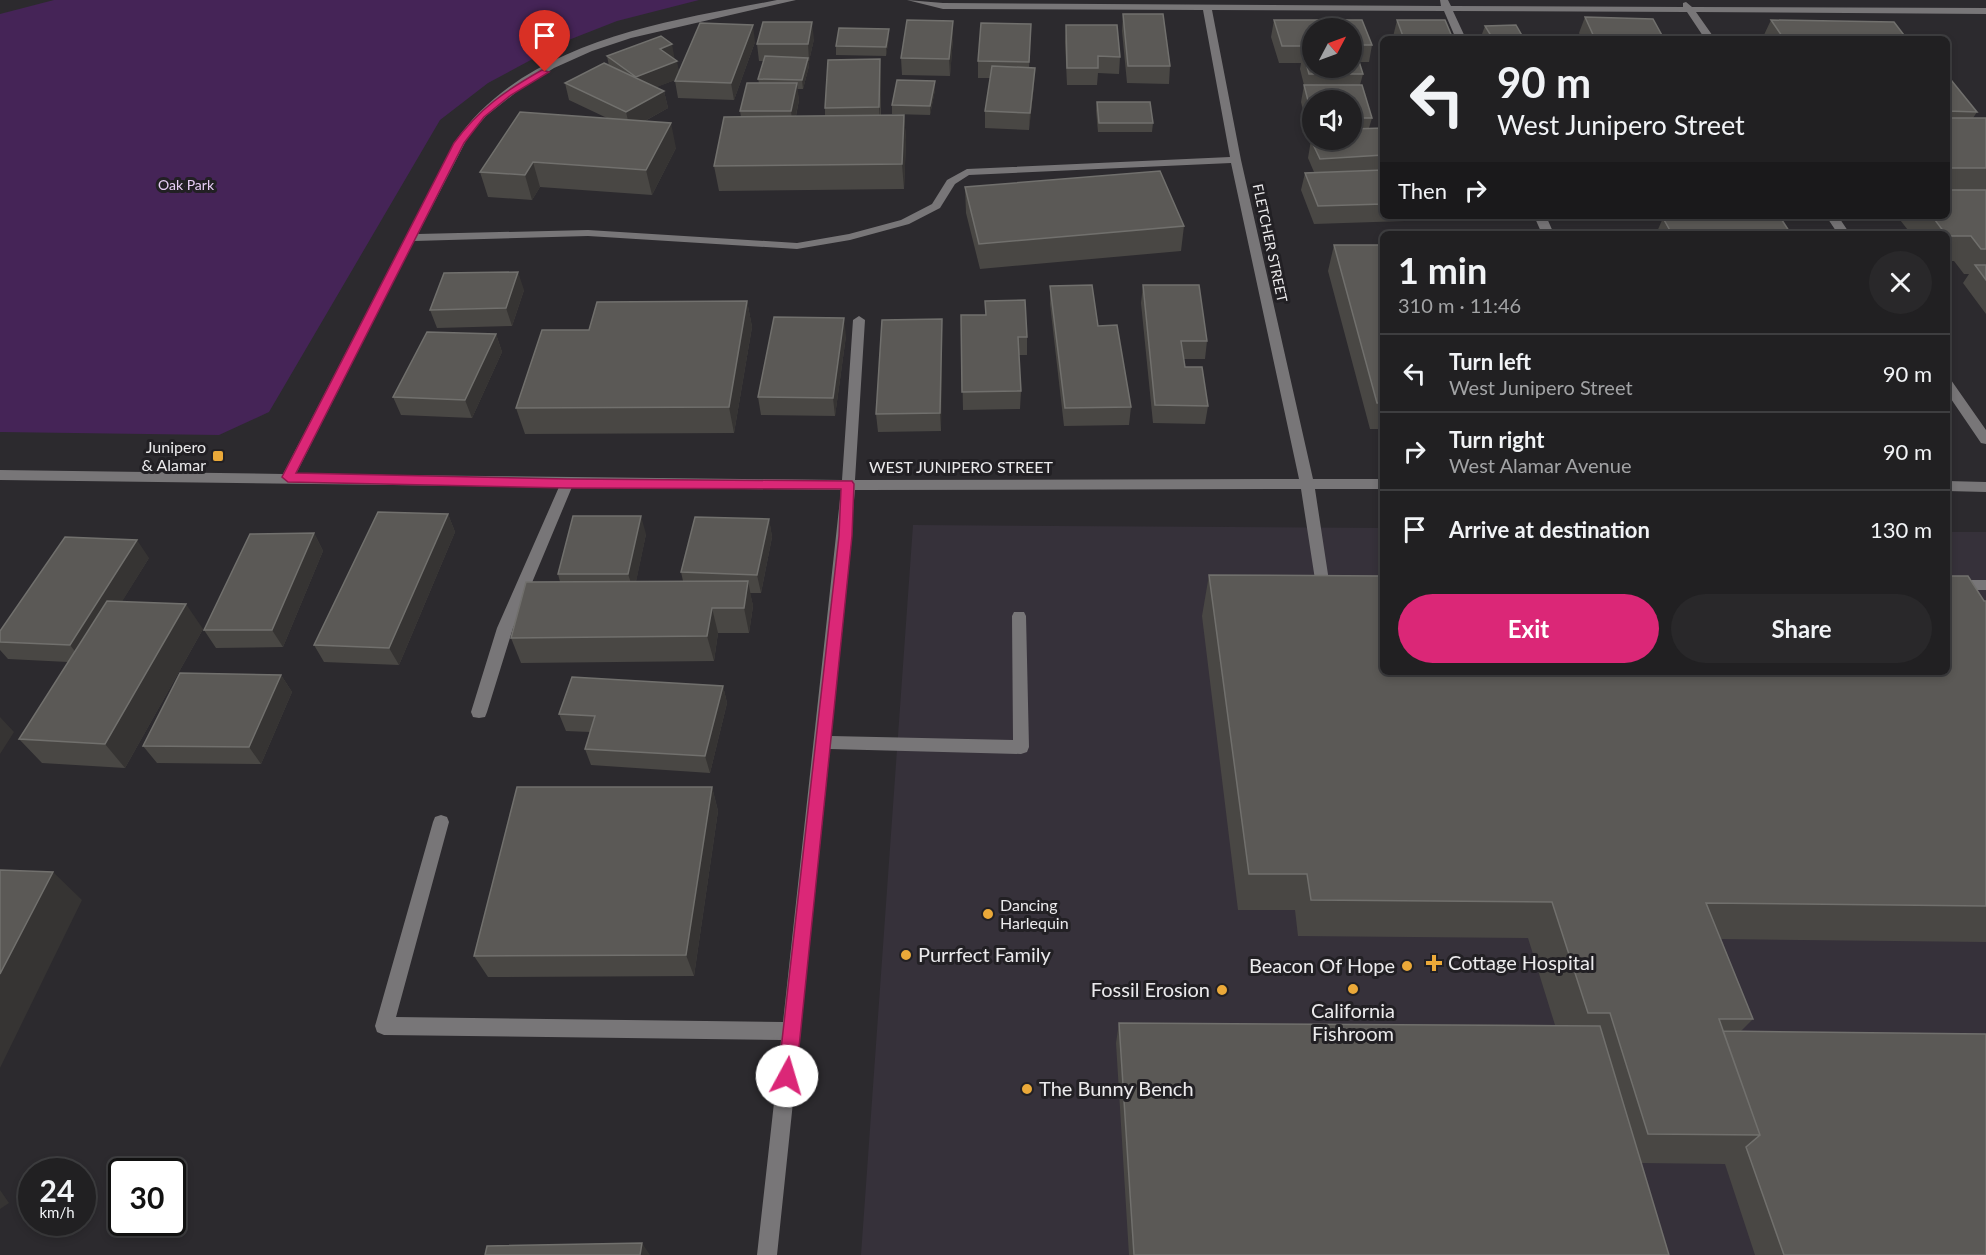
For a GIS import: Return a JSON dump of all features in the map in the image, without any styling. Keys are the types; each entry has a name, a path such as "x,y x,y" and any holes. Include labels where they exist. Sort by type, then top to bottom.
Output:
{"street":[{"path":"288,477 459,143 480,116 508,93 563,61 641,31 686,19 791,0"},
{"path":"912,0 943,6 1207,8 1446,4 1688,9 1986,11"},
{"path":"1682,0 1708,36"},
{"path":"1924,0 1933,10"},
{"path":"1446,4 1460,36"},
{"name":"FLETCHER STREET","path":"1207,8 1236,160 1307,484 1323,586 1347,586"},
{"path":"411,238 588,233 797,246 850,237 905,222 936,206 951,182 967,172 1236,160"},
{"path":"768,1255 845,536 859,320"},
{"path":"1950,387 1986,440"},
{"name":"WEST JUNIPERO STREET","path":"0,475 288,477 567,483 1380,484"},
{"path":"479,712 505,628 567,483"},
{"path":"1950,486 1986,487"},
{"path":"1950,585 1984,585"},
{"path":"823,742 1021,747 1019,616"},
{"path":"441,822 384,1026 792,1031"}],"shaded area":[{"name":"Cottage Hospital","path":"913,525 1380,528 1380,675 1950,675 1950,532 1986,532 1986,1255 861,1255"}],"green space":[{"name":"Oak Park","path":"54,0 699,0 617,21 566,41 488,83 440,120 269,412 219,435 0,432 0,14"}],"building":[{"path":"1123,14 1163,14 1170,66 1128,66"},
{"path":"1585,17 1653,19 1662,36 1594,36"},
{"path":"907,20 953,21 949,59 901,58"},
{"path":"1274,20 1302,20 1302,46 1282,46"},
{"path":"1362,20 1372,45 1362,45"},
{"path":"1397,20 1445,20 1452,36 1403,36"},
{"path":"1771,20 1894,22 1905,36 1782,36"},
{"path":"763,22 812,22 808,44 757,44"},
{"path":"700,23 753,25 731,83 675,81"},
{"path":"981,23 1031,24 1029,62 978,61"},
{"path":"1066,25 1117,25 1120,57 1098,56 1098,68 1067,68"},
{"path":"1516,25 1522,36 1491,36 1485,26"},
{"path":"839,28 889,29 886,47 836,46"},
{"path":"661,36 672,44 660,49 677,61 636,77 607,56"},
{"path":"765,56 808,58 802,80 758,79"},
{"path":"880,59 879,107 825,108 828,60"},
{"path":"604,63 664,91 626,112 565,83"},
{"path":"992,66 1035,68 1030,113 985,111"},
{"path":"1950,79 1977,112 1950,111"},
{"path":"897,80 935,81 930,106 892,105"},
{"path":"747,83 797,83 791,111 740,111"},
{"path":"1304,85 1362,85 1372,118 1362,118 1362,90 1305,90"},
{"path":"1097,102 1150,102 1153,123 1099,123"},
{"path":"520,112 671,123 646,170 533,162 525,175 480,172"},
{"path":"904,115 902,164 714,166 724,117"},
{"path":"1950,118 1986,118 1986,168 1950,168"},
{"path":"1380,128 1380,155 1320,159 1316,150 1362,150 1362,129"},
{"path":"1380,170 1380,204 1318,206 1305,173"},
{"path":"1160,171 1184,226 979,244 965,187"},
{"path":"1950,190 1986,190 1986,249 1981,249 1971,236 1950,236 1950,231 1943,231 1934,219 1950,219"},
{"path":"1664,219 1781,219 1789,231 1670,231"},
{"path":"1334,245 1380,245 1380,403 1377,403"},
{"path":"1975,265 1986,265 1986,280"},
{"path":"518,272 506,308 430,310 444,273"},
{"path":"1092,285 1098,326 1117,325 1131,407 1065,408 1050,286"},
{"path":"1143,285 1199,285 1207,341 1181,341 1185,367 1202,367 1208,406 1155,405"},
{"path":"1025,300 1027,337 1018,337 1021,391 962,392 961,315 986,315 985,301"},
{"path":"747,301 729,407 516,408 542,330 589,330 597,302"},
{"path":"774,317 844,318 833,398 758,397"},
{"path":"942,319 940,413 876,414 882,320"},
{"path":"427,332 496,334 465,400 393,397"},
{"path":"378,512 448,514 389,648 314,645"},
{"path":"573,516 641,516 628,574 558,574"},
{"path":"695,517 769,519 757,575 681,572"},
{"path":"314,533 272,630 204,630 250,534"},
{"path":"65,537 137,540 70,645 0,642 0,631"},
{"path":"1209,575 1380,576 1380,675 1950,675 1950,576 1968,576 1986,601 1986,906 1706,903 1753,1019 1719,1019 1760,1135 1648,1134 1610,1013 1588,1013 1552,902 1311,900 1307,874 1249,874"},
{"path":"748,581 744,608 712,608 707,636 511,638 526,582"},
{"path":"107,601 186,604 105,744 19,739"},
{"path":"180,673 281,675 249,747 143,746"},
{"path":"572,677 723,686 705,756 585,749 595,716 559,714"},
{"path":"517,787 712,787 686,955 474,956"},
{"path":"0,870 53,872 0,974"},
{"path":"1119,1023 1600,1026 1669,1255 1134,1255"},
{"path":"1723,1031 1986,1034 1986,1255 1784,1255 1746,1147 1760,1135"},
{"path":"642,1243 640,1255 485,1255 487,1246"}],"place":[{"name":"Junipero & Alamar","path":"218,456"},
{"name":"Dancing Harlequin","path":"988,914"},
{"name":"Purrfect Family","path":"906,955"},
{"name":"Cottage Hospital","path":"1434,963"},
{"name":"Beacon Of Hope","path":"1407,966"},
{"name":"California Fishroom","path":"1353,989"},
{"name":"Fossil Erosion","path":"1222,990"},
{"name":"The Bunny Bench","path":"1027,1089"}],"route":[{"path":"545,72 508,93 480,116 459,143 288,477 567,483 848,484 845,536 787,1076"}]}
